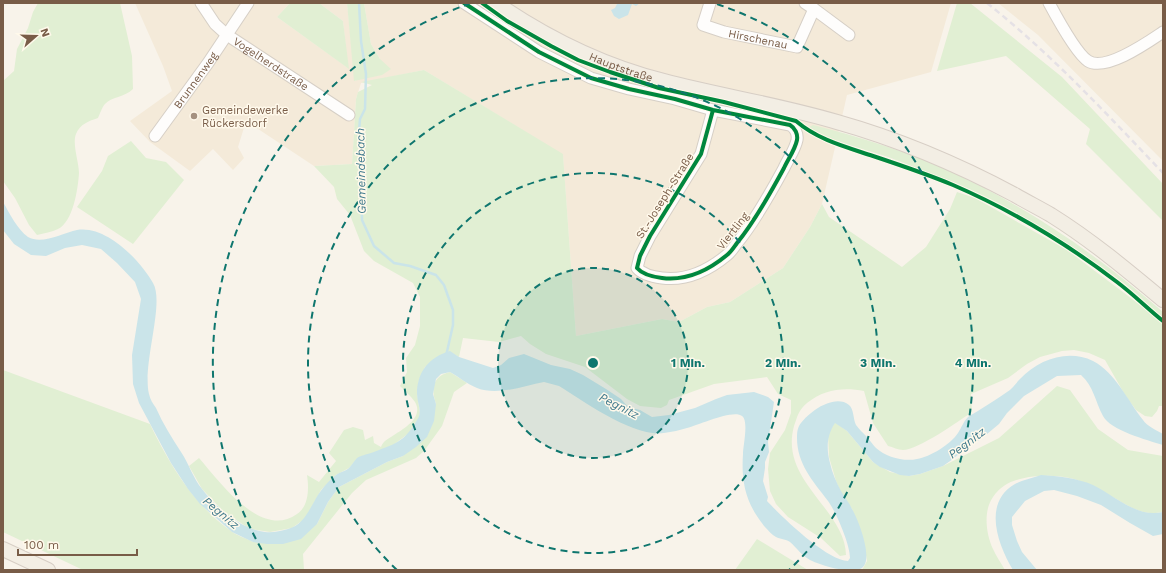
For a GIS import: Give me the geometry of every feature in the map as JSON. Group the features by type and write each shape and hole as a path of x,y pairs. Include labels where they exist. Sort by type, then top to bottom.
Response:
{"main road":[{"name":"Hauptstraße","path":"496,3 553,38 606,62 662,81 803,112 838,122 910,145 956,165 986,179 1051,215 1114,260 1163,300"},
{"path":"3,549 48,570"}],"street":[{"name":"Vogelherdstraße","path":"201,3 214,24 227,36 349,115"},
{"name":"Brunnenweg","path":"155,136 227,36 248,3"},
{"path":"464,3 539,52 591,78 713,110"},
{"name":"Hirschenau","path":"710,3 703,25 724,32 797,47 814,9"},
{"path":"805,3 849,35"},
{"path":"1049,3 1077,49 1088,61 1093,63 1104,63 1129,53 1163,32"},
{"name":"Viertling","path":"638,268 641,272 659,278 683,278 694,275 728,254 745,233 773,187 797,141 794,127 790,125 713,110"},
{"name":"St.-Joseph-Straße","path":"638,268 640,256 650,236 701,154 713,110"}],"shaded area":[{"path":"135,3 290,3 277,17 348,68 343,21 319,3 347,3 355,81 380,59 371,44 364,3 951,3 931,72 847,95 822,204 810,227 783,268 730,302 707,307 679,322 662,319 576,336 563,155 424,70 361,83 356,99 352,164 314,166 246,121 238,147 244,158 233,170 213,149 190,171 150,142 130,121 172,91 163,66"},
{"path":"998,3 1163,3 1163,161 1038,35"}],"green space":[{"path":"38,3 120,3 132,56 133,89 130,92 105,104 98,118 85,123 76,134 75,148 79,173 76,196 71,212 67,220 58,229 37,235 29,225 15,198 3,181 3,81 14,71 17,49 28,28 33,12"},
{"path":"290,3 319,3 343,21 349,69 277,17"},
{"path":"347,3 364,3 371,44 380,59 391,69 382,75 354,81"},
{"path":"957,3 970,3 1062,77 1163,184 1163,221 1086,144 1090,129 1006,56 937,71"},
{"path":"424,70 563,154 576,336 662,319 679,322 707,307 730,302 783,268 810,227 822,204 829,217 902,267 926,247 950,209 957,192 975,198 1067,250 1152,314 1163,324 1163,406 1159,406 1152,417 1145,416 1136,410 1125,395 1105,360 1089,353 1074,350 1062,351 1040,357 1027,364 1008,378 971,394 972,412 928,440 910,449 899,450 888,446 873,423 864,391 842,389 820,395 807,403 797,416 794,426 792,445 796,463 804,479 835,523 843,539 846,555 840,556 821,538 788,517 776,504 770,491 768,469 770,453 785,430 791,413 791,400 778,394 767,377 714,384 669,400 667,405 661,408 640,406 627,399 585,367 546,354 530,344 521,336 499,342 463,338 459,357 450,352 425,367 419,380 417,394 420,413 419,418 409,433 392,446 357,459 349,468 336,475 321,490 306,518 292,528 270,532 250,529 224,512 202,489 189,466 199,458 218,481 242,505 269,520 283,520 297,514 304,506 308,491 307,475 319,482 336,461 329,453 344,430 353,427 363,430 365,440 373,436 374,443 381,447 386,440 412,422 417,413 415,402 400,386 407,372 406,358 415,345 420,326 420,297 413,283 374,261 364,251 350,215 337,199 334,187 314,166 352,164 356,99 358,92 372,85 361,82"},
{"path":"813,125 896,149 973,182 1030,214 1085,250 1163,312 1163,318 1094,263 1064,242 1008,209 924,171 828,137 809,127"},
{"path":"131,141 146,158 166,162 184,180 133,244 77,207 102,171 108,156"},
{"path":"3,370 150,424 174,469 205,509 231,531 253,542 317,524 328,502 339,487 387,462 403,456 436,404 433,388 436,380 444,374 450,372 467,383 454,392 442,426 424,451 416,458 366,480 352,493 303,554 304,570 83,570 3,532"},
{"path":"1057,386 1070,390 1098,429 1128,450 1163,456 1163,512 1150,513 1139,511 1096,488 1074,479 1052,476 1029,477 1013,481 1000,489 993,497 988,509 987,530 994,552 1005,570 862,570 867,561 863,538 852,509 841,493 829,457 828,434 835,422 847,431 873,462 890,472 909,476 943,466 999,438"},
{"path":"757,539 808,570 735,570"}],"water":[{"path":"640,3 636,6 632,4 628,15 619,19 614,16 611,10 615,8 617,4"},
{"name":"Pegnitz","path":"3,202 17,226 28,237 40,240 52,238 77,230 88,230 99,233 121,246 140,264 153,283 156,292 155,319 148,367 149,394 151,400 202,489 222,510 230,516 247,527 265,532 288,529 297,525 306,515 324,487 336,475 348,469 358,457 392,445 408,434 420,414 417,394 419,379 422,372 430,361 450,351 459,357 493,368 501,365 509,358 524,354 551,365 570,369 606,389 621,399 628,407 640,410 652,417 669,415 695,408 727,395 754,392 768,397 774,402 768,442 769,452 765,462 763,481 768,497 767,501 793,527 817,546 839,559 848,561 850,558 848,545 838,520 828,501 807,472 798,447 797,434 799,426 814,410 829,403 836,401 849,405 852,409 856,425 880,451 890,456 912,460 928,456 945,446 955,437 968,417 1009,391 1020,379 1036,366 1054,358 1074,356 1093,361 1115,379 1145,422 1163,434 1163,445 1130,434 1113,426 1107,421 1100,410 1089,384 1081,375 1057,376 1024,396 1007,413 999,424 981,439 967,447 943,466 920,474 909,476 900,475 880,467 873,462 847,431 835,423 830,432 828,442 830,463 837,484 851,506 858,521 866,548 865,563 861,569 841,569 825,566 807,558 790,542 773,535 765,527 753,510 744,484 743,450 745,423 742,416 738,414 731,414 676,431 652,433 639,430 610,417 559,386 544,382 510,390 485,390 473,386 450,372 441,374 436,379 433,394 436,404 434,421 427,437 416,447 403,456 387,462 339,487 328,502 317,524 301,539 283,544 253,542 232,532 200,504 171,463 139,403 133,384 132,355 141,299 135,282 101,249 82,245 65,248 46,256 31,255 14,244 3,230"},
{"path":"1041,475 1081,481 1093,485 1135,509 1153,513 1163,512 1163,534 1153,536 1101,505 1077,496 1054,490 1044,491 1025,501 1012,517 1012,525 1022,552 1037,570 1013,570 1002,549 998,537 996,513 999,502 1005,492 1015,484"}],"waterway":[{"name":"Gemeindebach","path":"359,3 361,41 366,74 365,109 360,119 359,132 362,220 374,246 394,263 410,266 436,275 444,285 453,310 453,325 446,356"}],"railway":[{"path":"987,3 1056,64 1100,107 1163,173"}],"cycle path":[{"path":"464,3 539,52 591,78 713,110 790,125 795,129 797,133 796,144 784,168 744,235 728,254 705,270 680,278 662,278 645,274 637,268 640,256 650,236 701,154 713,110"},
{"path":"482,3 507,21 578,60 659,88 724,102 796,121 823,138 923,173 975,195 1038,228 1078,254 1123,287 1163,321"}],"place":[{"name":"Gemeindewerke Rückersdorf","path":"194,116"}]}
